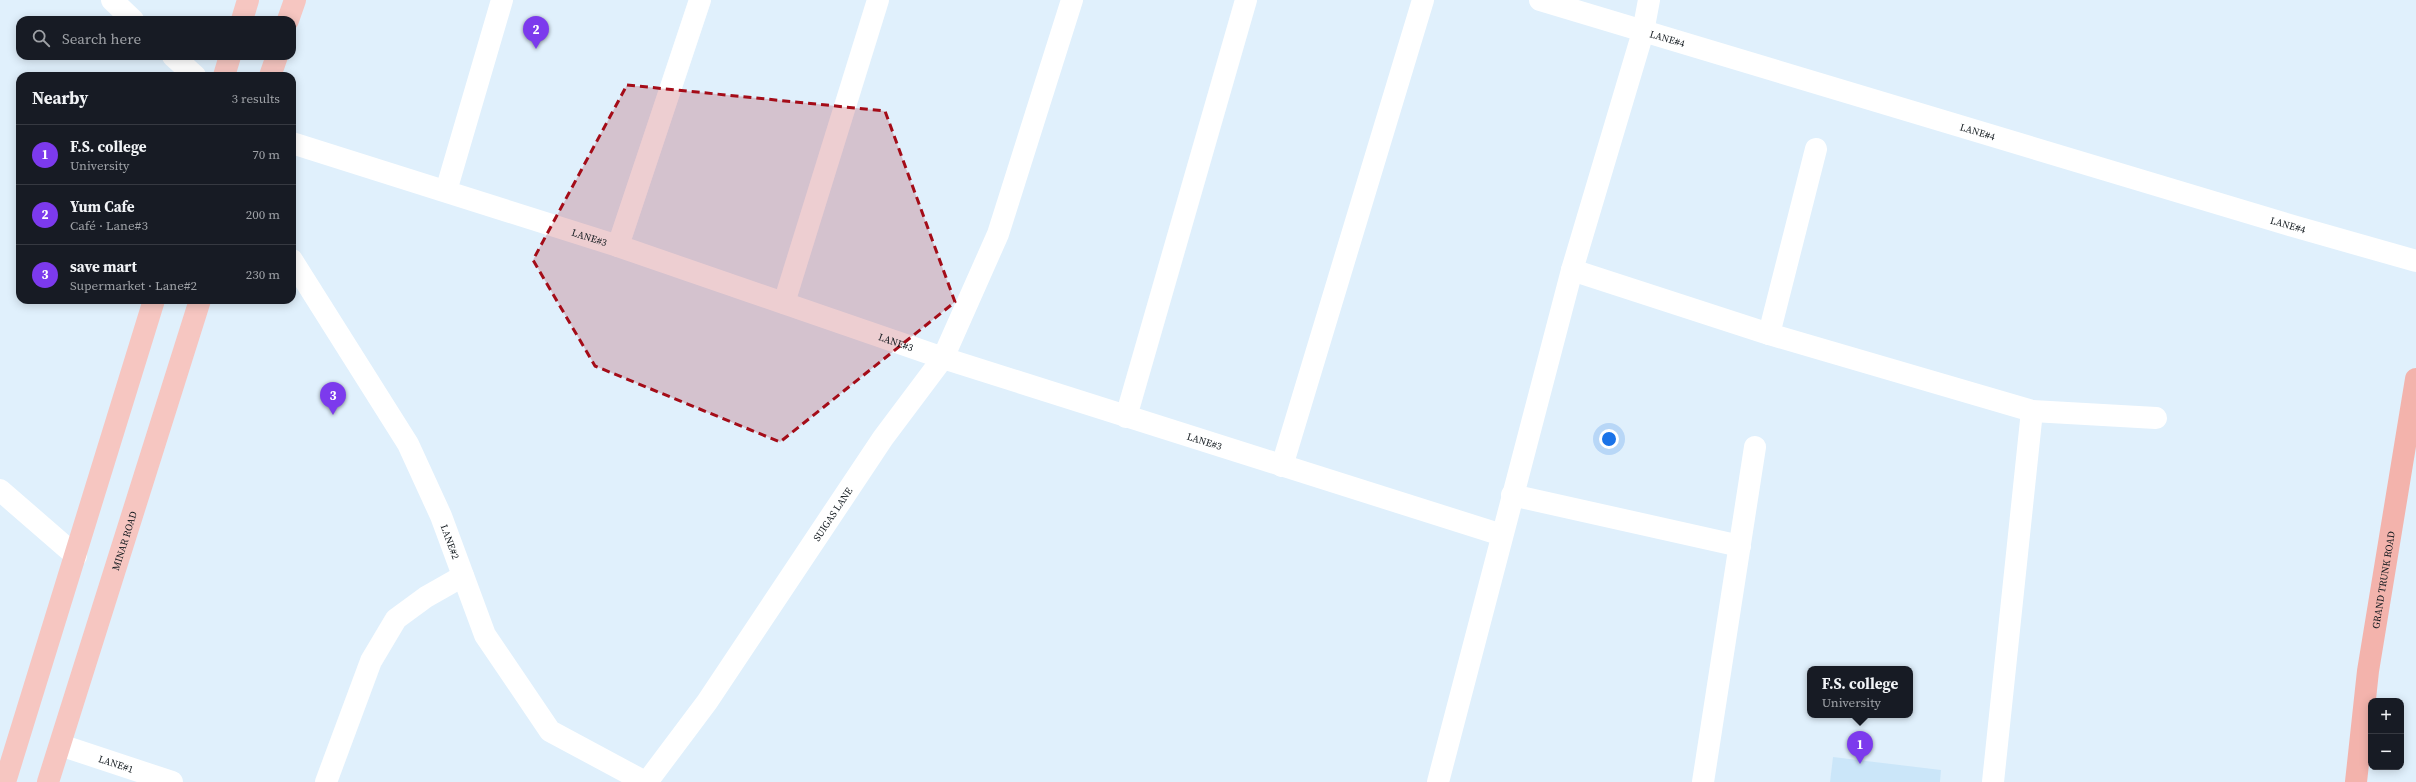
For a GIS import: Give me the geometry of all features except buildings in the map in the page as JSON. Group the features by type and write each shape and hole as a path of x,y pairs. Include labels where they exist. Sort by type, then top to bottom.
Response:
{"highway":[{"name":"GRAND TRUNK ROAD","path":"2356,782 2368,671 2416,379"}],"main road":[{"path":"243,16 248,0"},
{"path":"289,16 295,0"},
{"path":"225,72 229,60"},
{"path":"271,72 276,60"},
{"path":"5,782 153,304"},
{"name":"MINAR ROAD","path":"48,782 199,304"}],"street":[{"path":"112,0 130,16"},
{"path":"446,191 502,0"},
{"path":"618,246 700,0"},
{"path":"784,303 878,0"},
{"name":"SUIGAS LANE","path":"646,782 707,702 883,438 943,358 998,234 1072,0"},
{"path":"1126,417 1246,0"},
{"path":"1282,466 1423,0"},
{"name":"LANE#4","path":"1540,0 2293,226 2416,261"},
{"path":"1438,782 1512,494 1572,270 1643,32 1649,0"},
{"path":"177,60 191,72"},
{"name":"LANE#3","path":"296,144 618,246 943,358 1502,535"},
{"path":"1769,334 1816,148"},
{"name":"LANE#2","path":"296,266 408,444 441,516 484,635 550,731 646,782"},
{"path":"1572,270 1769,334 2032,411 2156,418"},
{"path":"1993,782 2032,411"},
{"path":"1703,782 1755,447"},
{"path":"0,490 76,556"},
{"path":"1512,494 1740,546"},
{"path":"326,782 371,660 396,620 426,597 463,576"},
{"name":"LANE#1","path":"60,745 172,782"}],"highlighted area":[{"path":"627,85 885,111 955,302 780,442 595,366 533,260"}],"shaded area":[{"path":"1833,757 1941,770 1940,782 1830,782"}],"place":[{"name":"Yum Cafe","path":"536,49"},
{"name":"save mart","path":"333,415"},
{"name":"F.S. college","path":"1860,764"}]}
